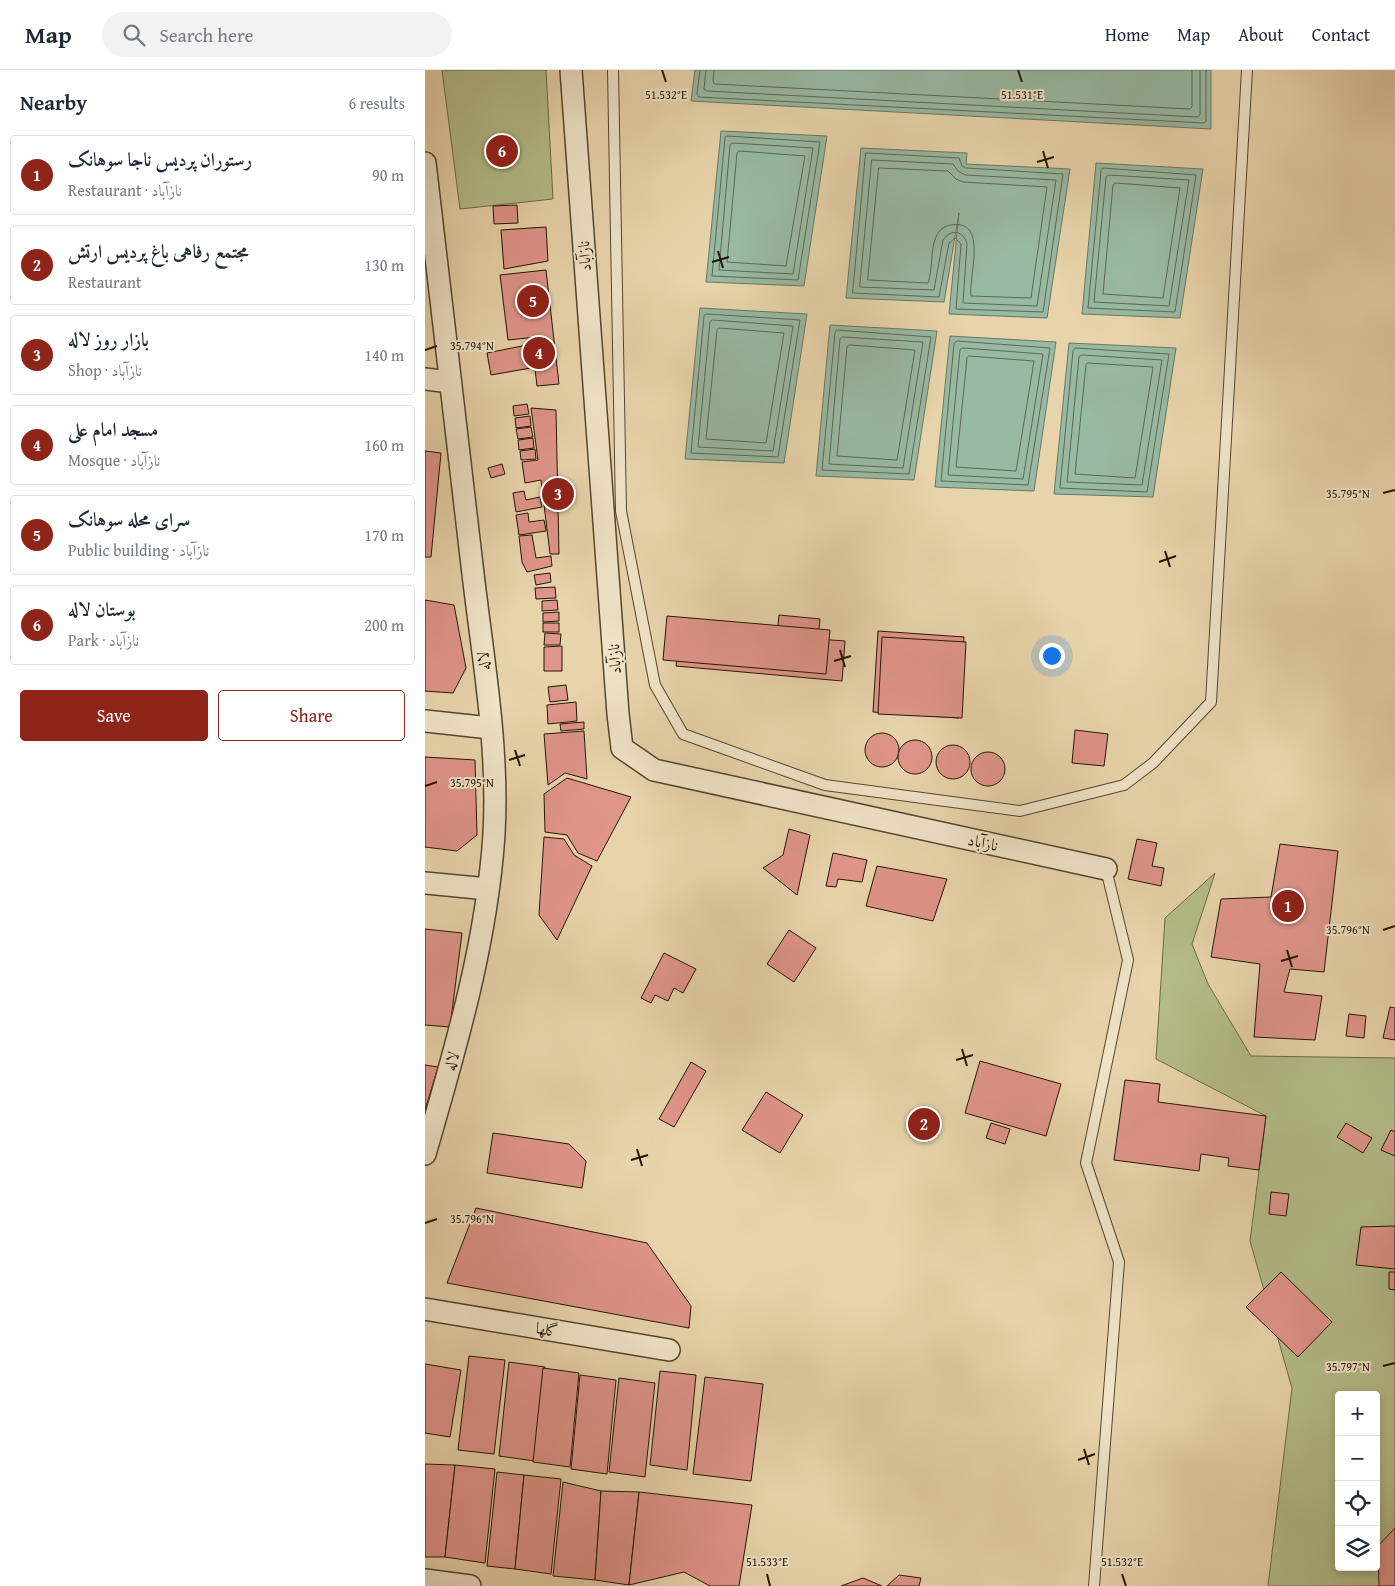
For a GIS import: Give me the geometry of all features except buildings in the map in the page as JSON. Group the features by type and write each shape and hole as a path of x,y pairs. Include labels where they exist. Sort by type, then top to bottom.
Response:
{"street":[{"name":"نازآباد","path":"571,70 617,704 622,748 654,770 1106,869"},
{"name":"لاله","path":"425,163 490,728 495,798 493,851 488,889 462,1022 425,1154"},
{"path":"425,379 450,382"},
{"path":"425,721 490,728"},
{"path":"425,883 488,889"},
{"name":"گلها","path":"425,1309 669,1350"},
{"path":"425,1580 470,1586"}],"lane":[{"path":"613,70 621,512 655,685 683,734 825,785 1020,811 1124,785 1153,763 1211,702 1247,70"},
{"path":"1094,1586 1119,1262 1086,1163 1128,960 1106,869"}],"shaded area":[{"path":"442,70 546,70 553,199 460,209"},
{"path":"1215,873 1192,944 1208,984 1251,1056 1395,1058 1395,1586 1268,1586 1292,1388 1250,1241 1266,1116 1156,1059 1165,918"}],"water":[{"path":"695,70 1211,70 1211,129 691,101"},
{"path":"721,131 827,136 804,286 706,282"},
{"path":"861,148 967,153 966,164 1070,169 1047,318 949,314 959,213 944,302 846,298"},
{"path":"1096,163 1203,169 1180,318 1082,314"},
{"path":"700,308 807,314 784,463 685,459"},
{"path":"830,325 937,331 914,480 816,476"},
{"path":"950,336 1056,342 1034,491 935,487"},
{"path":"1069,343 1176,348 1153,497 1054,494"}],"place":[{"name":"بوستان لاله","path":"502,151"},
{"name":"سرای محله سوهانک","path":"533,301"},
{"name":"مسجد امام علی","path":"539,353"},
{"name":"بازار روز لاله","path":"558,494"},
{"name":"رستوران پردیس ناجا سوهانک","path":"1288,906"},
{"name":"مجتمع رفاهی باغ پردیس ارتش","path":"924,1124"}]}
